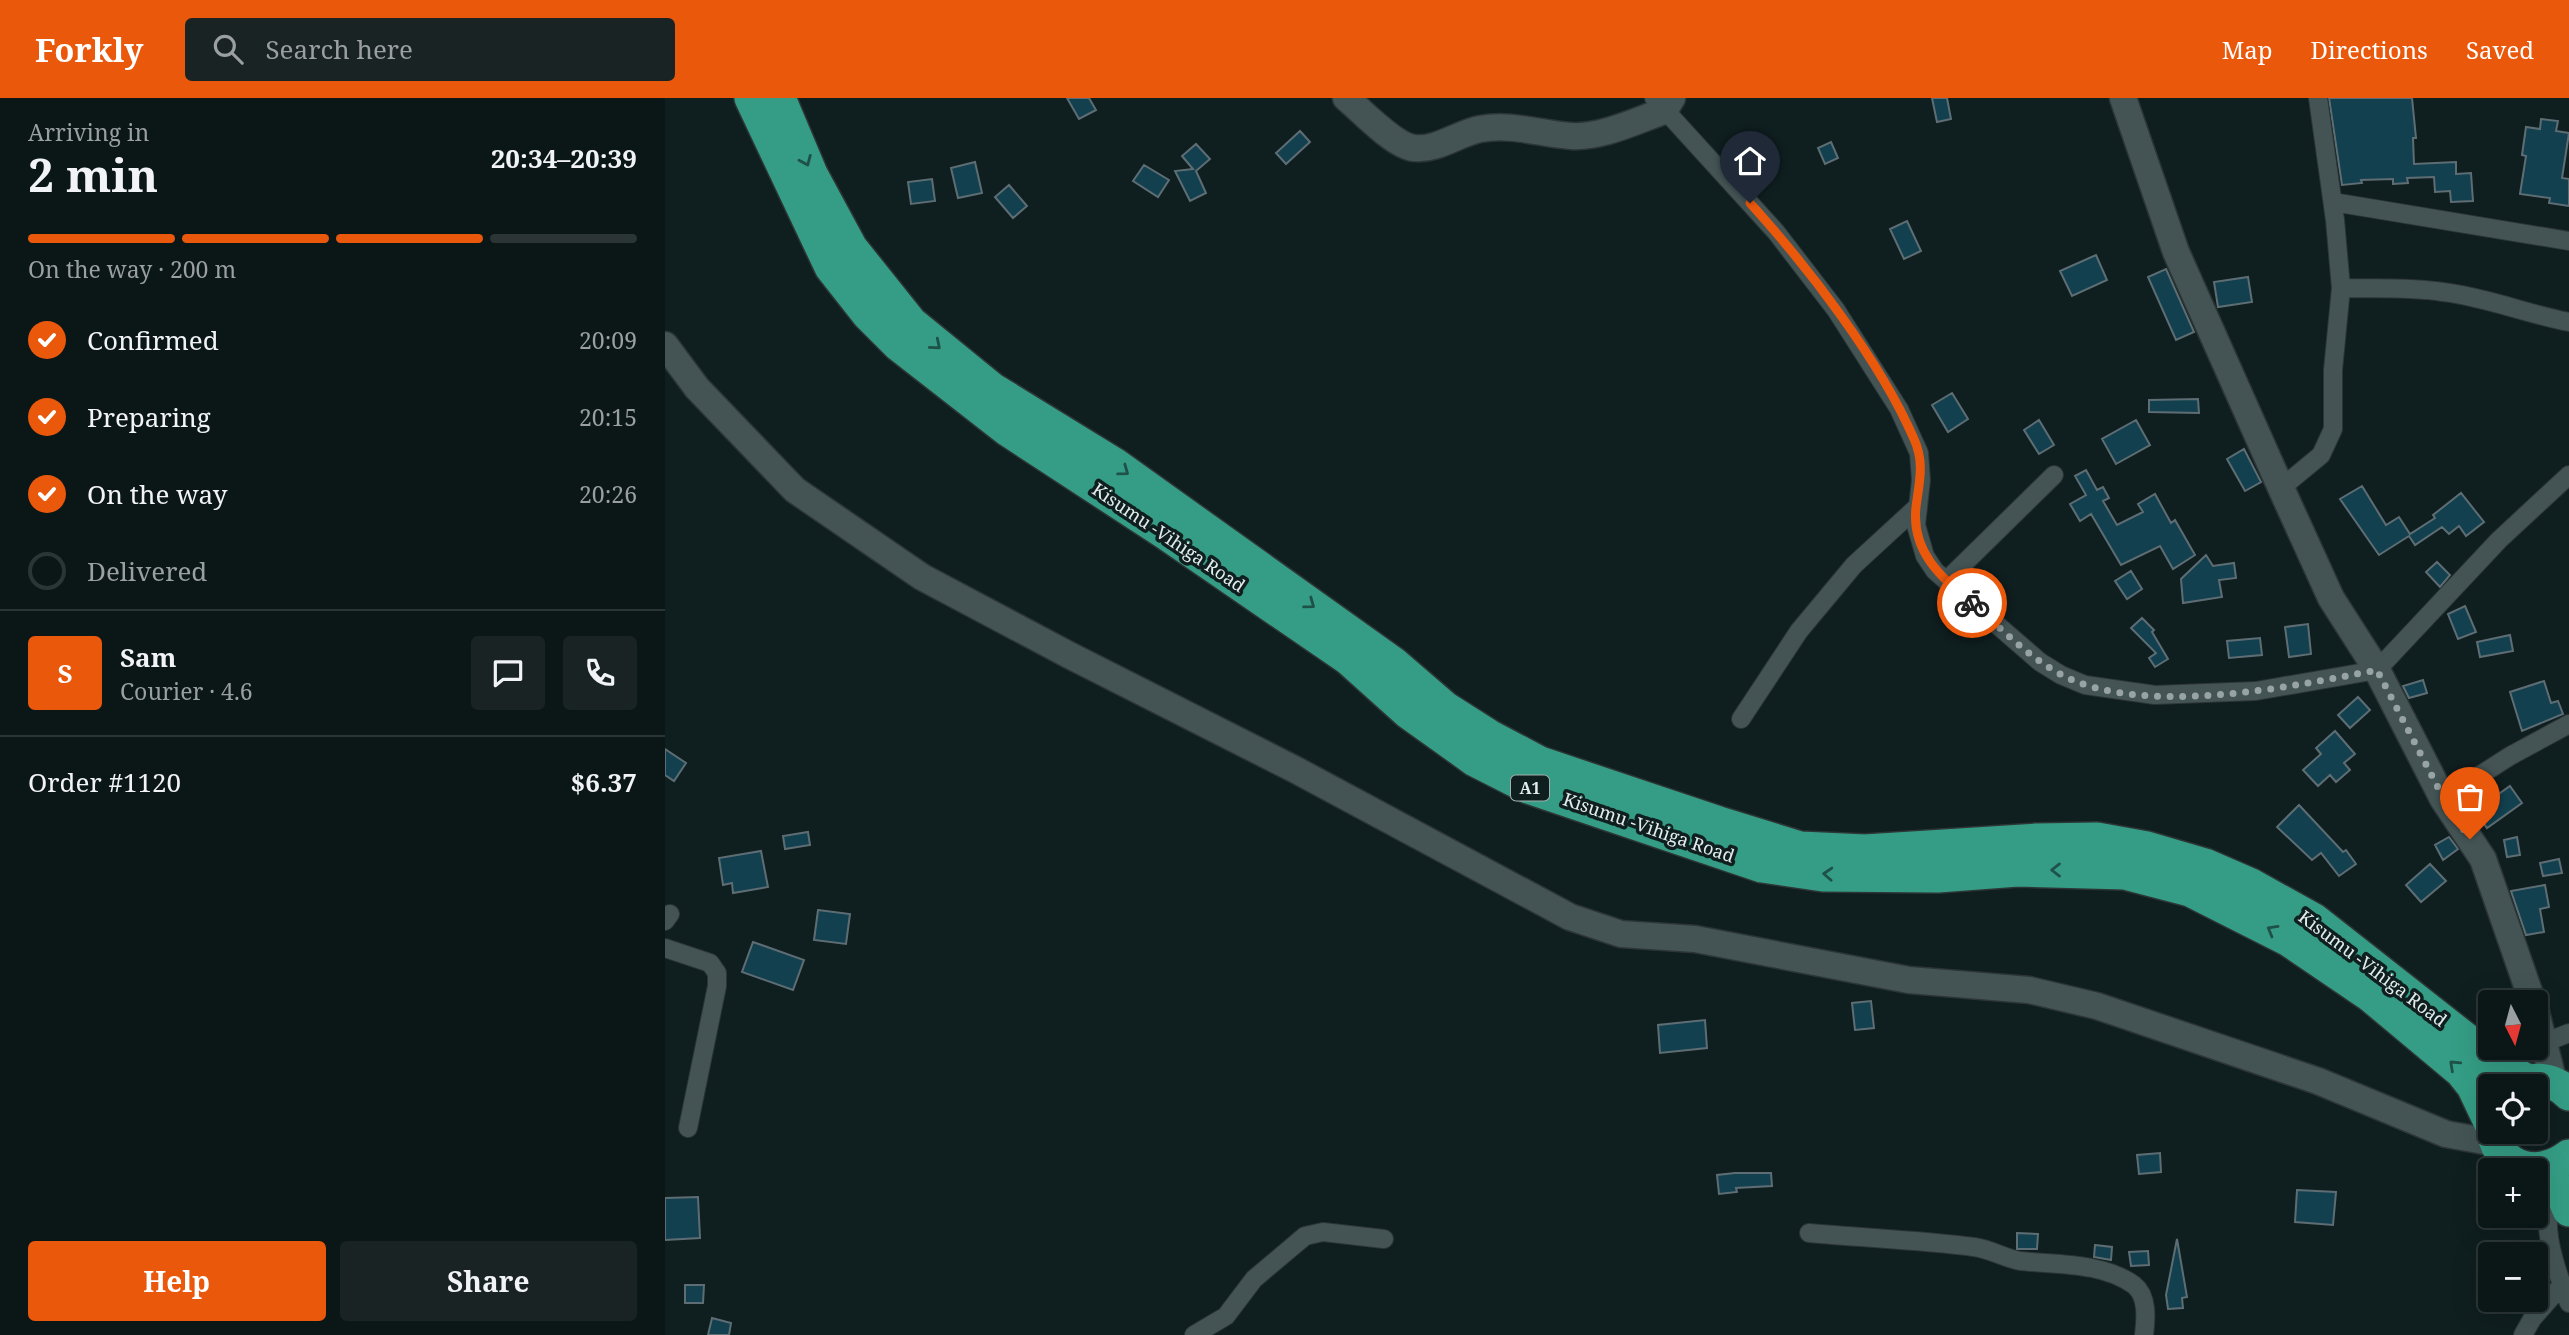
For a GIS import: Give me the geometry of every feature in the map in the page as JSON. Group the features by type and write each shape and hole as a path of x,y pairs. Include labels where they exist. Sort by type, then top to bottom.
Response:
{"highway":[{"name":"Kisumu -Vihiga Road","path":"751,98 831,267 868,314 899,345 1007,430 1164,532 1349,659 1408,712 1475,760 1528,787 1762,866 1823,875 1938,876 2018,870 2125,873 2190,890 2279,934 2369,995 2461,1071 2478,1098"},
{"name":"Kisumu -Vihiga Road","path":"779,98 811,174 851,248 911,323 992,389 1114,464 1394,664 1445,708 1489,736 1540,763 1719,824 1800,848 1865,851 2037,840 2097,839 2147,848 2205,865 2251,885 2314,920 2476,1047 2520,1074"},
{"name":"A1","path":"2500,1144 2512,1163 2560,1181"}],"street":[{"path":"1346,98 1401,145 1414,149 1439,144 1479,129 1499,127 1573,136 1601,132 1663,102 1776,232 1836,310 1899,410 1919,453 1921,480 1916,525 1925,556 1946,581 2040,662 2085,685 2124,692 2202,694 2256,691 2377,670 2500,540 2569,475"},
{"path":"2123,98 2176,252 2331,598 2377,670 2444,799 2483,859 2528,990"},
{"path":"2281,488 2321,455 2333,429 2333,370 2341,288 2333,202 2318,98"},
{"path":"2333,202 2569,241"},
{"path":"2341,288 2442,292 2486,300 2538,316 2569,322"},
{"path":"665,345 706,397 795,490 922,577 1296,770 1570,917 1621,934 1695,939 1909,980 2029,990 2097,1006 2318,1081 2445,1134 2478,1133"},
{"path":"1946,581 2054,475"},
{"path":"1741,719 1799,631 1854,565 1916,508"},
{"path":"2444,799 2510,756 2569,724"},
{"path":"665,948 710,963 717,973 717,986 688,1128"},
{"path":"2544,1074 2557,1038"},
{"path":"2560,1181 2548,1214 2561,1284 2569,1303"},
{"path":"1194,1335 1226,1316 1254,1279 1305,1236 1323,1231 1384,1239"},
{"path":"1809,1233 1977,1248 2020,1261 2068,1264 2109,1273 2134,1285 2141,1293 2145,1316 2144,1335"},
{"path":"2523,1335 2532,1319 2561,1284"}],"building":[{"path":"1067,98 1089,98 1096,110 1079,119"},
{"path":"1932,98 1947,98 1951,119 1937,122"},
{"path":"2329,98 2412,98 2416,138 2413,138 2414,164 2456,162 2456,174 2471,173 2473,201 2451,202 2450,191 2435,192 2434,177 2407,178 2408,183 2393,184 2393,179 2361,180 2362,183 2342,185"},
{"path":"2541,119 2558,121 2556,131 2569,133 2562,178 2569,179 2569,206 2549,203 2550,198 2520,194 2526,156 2522,155 2526,127 2540,129"},
{"path":"1300,131 1310,142 1286,164 1276,153"},
{"path":"1831,142 1838,158 1825,164 1818,148"},
{"path":"1196,144 1210,159 1196,171 1206,193 1190,201 1175,171 1193,169 1182,156"},
{"path":"975,162 982,193 958,198 951,168"},
{"path":"1144,165 1169,180 1158,197 1133,181"},
{"path":"932,179 935,201 911,204 908,182"},
{"path":"1009,185 1027,206 1013,218 995,197"},
{"path":"1907,221 1921,251 1904,259 1890,229"},
{"path":"2096,255 2107,280 2072,296 2060,271"},
{"path":"2166,269 2194,332 2176,340 2148,277"},
{"path":"2248,277 2252,302 2218,307 2214,282"},
{"path":"1952,393 1968,419 1948,432 1932,405"},
{"path":"2198,399 2199,413 2149,412 2149,400"},
{"path":"2039,420 2054,445 2039,454 2024,430"},
{"path":"2136,420 2150,445 2116,464 2102,439"},
{"path":"2244,449 2261,482 2245,491 2227,459"},
{"path":"2086,470 2097,490 2103,487 2109,498 2103,501 2117,525 2143,512 2138,504 2155,494 2171,523 2175,520 2195,555 2173,569 2160,546 2121,565 2091,514 2080,521 2070,504 2086,495 2075,476"},
{"path":"2362,486 2386,525 2399,517 2410,534 2435,518 2433,515 2461,493 2484,522 2466,536 2459,526 2449,534 2442,527 2415,545 2409,536 2379,555 2340,499"},
{"path":"2206,555 2213,566 2234,563 2236,578 2219,580 2222,597 2183,603 2181,579"},
{"path":"2437,562 2450,575 2440,587 2426,572"},
{"path":"2131,571 2142,589 2127,599 2115,581"},
{"path":"2465,606 2476,632 2458,639 2448,614"},
{"path":"2142,618 2154,630 2152,632 2168,659 2155,667 2149,658 2156,653 2131,628"},
{"path":"2308,624 2311,654 2289,657 2285,627"},
{"path":"2510,635 2513,651 2480,657 2477,642"},
{"path":"2260,638 2262,655 2229,658 2227,641"},
{"path":"2423,680 2427,693 2409,698 2403,686"},
{"path":"2544,681 2551,703 2558,701 2563,714 2522,731 2510,692"},
{"path":"2358,697 2370,710 2350,728 2338,715"},
{"path":"2335,731 2355,754 2344,763 2350,770 2336,782 2330,775 2318,786 2303,770 2321,754 2316,748"},
{"path":"665,749 686,763 674,781 665,775"},
{"path":"2510,786 2522,803 2487,828 2475,811"},
{"path":"2299,805 2343,852 2346,850 2356,864 2339,876 2321,853 2312,860 2277,827"},
{"path":"808,832 810,845 785,849 783,836"},
{"path":"2449,837 2458,849 2443,860 2435,845"},
{"path":"2517,837 2520,855 2507,857 2504,840"},
{"path":"761,851 768,887 733,893 732,883 723,885 719,858"},
{"path":"2559,859 2562,873 2543,876 2540,863"},
{"path":"2430,864 2446,881 2421,902 2406,885"},
{"path":"2545,885 2549,907 2540,909 2544,932 2526,935 2511,891"},
{"path":"818,910 850,914 846,944 814,940"},
{"path":"753,942 804,960 793,990 742,972"},
{"path":"1871,1001 1874,1028 1855,1030 1852,1003"},
{"path":"1705,1020 1707,1048 1660,1053 1658,1025"},
{"path":"2160,1153 2161,1172 2139,1174 2137,1155"},
{"path":"1771,1173 1772,1186 1736,1188 1737,1192 1719,1194 1717,1175"},
{"path":"2297,1190 2336,1192 2333,1225 2295,1222"},
{"path":"698,1197 700,1238 665,1240 665,1198"},
{"path":"2017,1233 2038,1234 2037,1249 2017,1249"},
{"path":"2177,1239 2187,1297 2182,1298 2183,1308 2168,1309 2166,1295"},
{"path":"2095,1245 2112,1247 2111,1260 2094,1257"},
{"path":"2148,1251 2149,1265 2131,1266 2129,1252"},
{"path":"685,1285 704,1285 703,1303 685,1303"},
{"path":"712,1318 731,1323 729,1335 708,1335"}],"way so far":[{"path":"1972,603 2040,662 2061,675 2085,685 2124,692 2155,695 2256,691 2377,670 2444,799 2470,839"}],"route":[{"path":"1750,203 1836,310 1899,410 1915,440 1922,466 1916,525 1925,556 1935,571 1972,603"}]}
